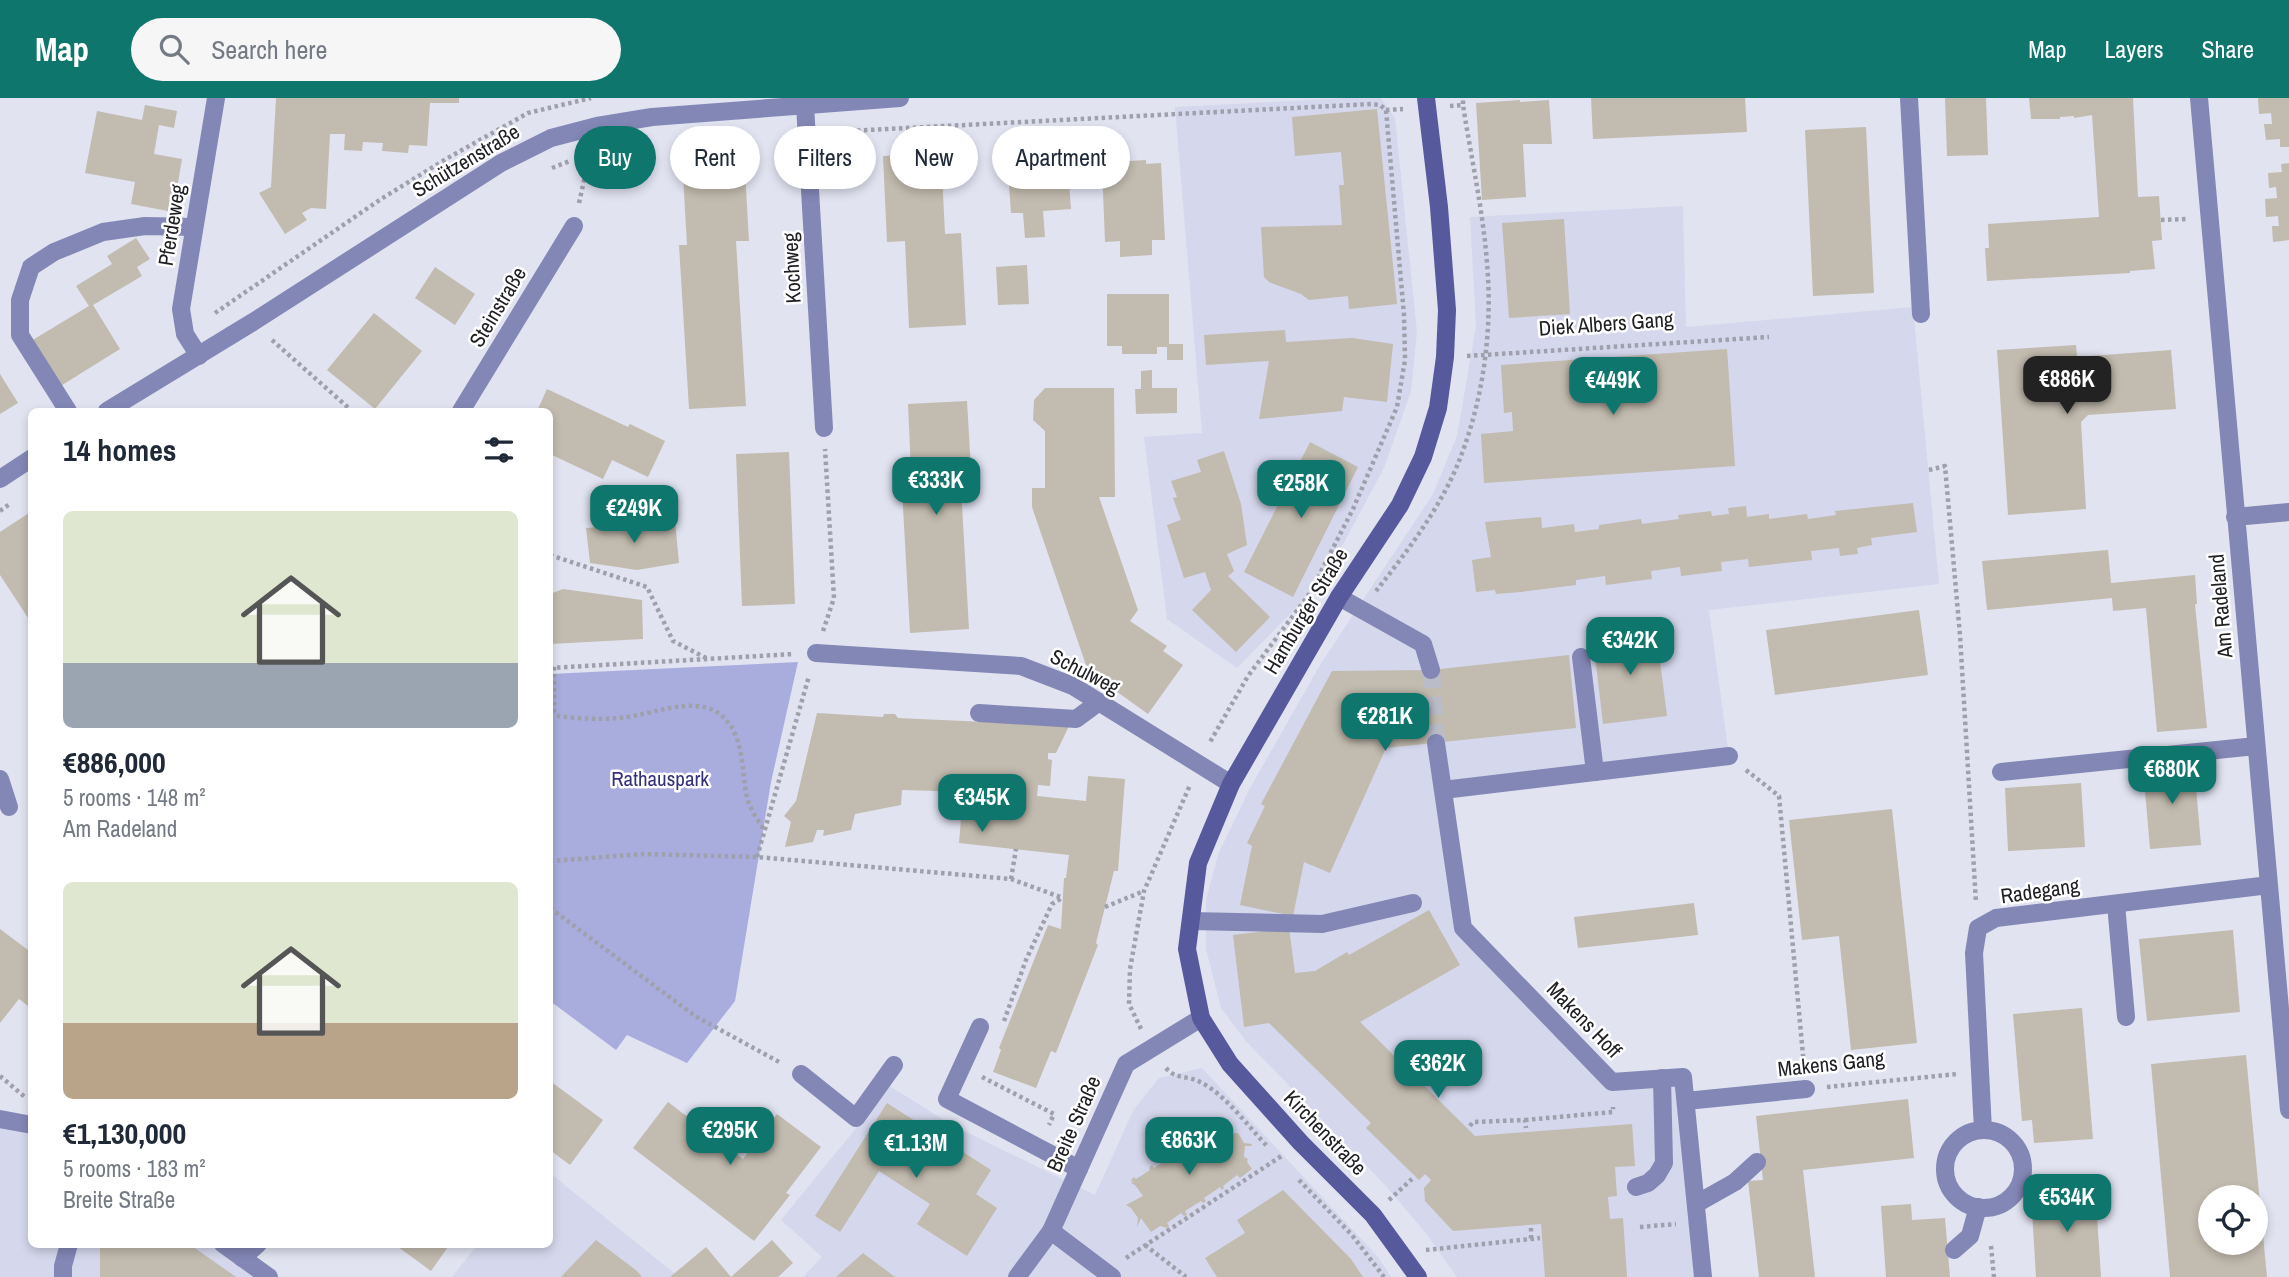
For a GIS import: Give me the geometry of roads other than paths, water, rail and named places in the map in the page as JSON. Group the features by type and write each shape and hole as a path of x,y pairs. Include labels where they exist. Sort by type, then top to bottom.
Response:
{"main road":[{"name":"Hamburger Straße","path":"1201,1018 1187,949 1198,863 1231,784 1339,597 1400,505 1423,457 1438,408 1445,357 1447,310 1445,266 1426,98"},
{"name":"Kirchenstraße","path":"1201,1018 1230,1064 1301,1143 1373,1215 1419,1277"}],"street":[{"name":"Pferdeweg","path":"199,356 185,334 181,309 216,98"},
{"name":"Schützenstraße","path":"112,408 199,356 501,163 551,138 597,125 652,117 900,98"},
{"path":"1909,98 1921,314"},
{"name":"Am Radeland","path":"2199,98 2256,746 2284,1008 2289,1110"},
{"name":"Kochweg","path":"805,105 824,428"},
{"path":"66,408 20,335 20,300 31,267 54,252 103,232 145,226 194,227"},
{"name":"Steinstraße","path":"463,408 574,226"},
{"path":"0,478 28,460"},
{"path":"2235,517 2289,512"},
{"path":"1339,597 1423,644 1431,670"},
{"name":"Schulweg","path":"816,653 1021,666 1073,686 1231,784"},
{"path":"1581,657 1595,772"},
{"path":"979,713 1076,719 1099,702"},
{"name":"Makens Hoff","path":"1436,743 1463,928 1612,1082 1662,1078"},
{"path":"2001,772 2256,746"},
{"path":"1443,790 1728,756"},
{"path":"0,779 9,807"},
{"name":"Radegang","path":"1983,1130 1974,953 1978,928 1997,918 2269,885"},
{"path":"1191,921 1321,924 1413,903"},
{"path":"2116,904 2126,1017"},
{"name":"Breite Straße","path":"1017,1277 1051,1231 1126,1064 1201,1018"},
{"path":"980,1027 947,1099 1079,1169"},
{"path":"801,1074 856,1118 894,1065"},
{"path":"1636,1187 1648,1183 1664,1163 1662,1078 1684,1077 1703,1277"},
{"name":"Makens Gang","path":"1686,1101 1806,1089"},
{"path":"0,1119 28,1124"},
{"path":"1983,1130 2004,1135 2012,1142 2022,1161 2022,1171 2020,1182 2008,1199 1998,1204 1978,1207 1968,1204 1951,1190 1947,1181 1945,1160 1955,1142 1973,1131 1983,1130"},
{"path":"1697,1212 1757,1162"},
{"path":"1954,1250 1970,1236 1978,1207"},
{"path":"1051,1231 1109,1274"},
{"path":"63,1277 68,1248"},
{"path":"228,1248 269,1277"},
{"path":"242,1258 253,1248"}],"tunnel":[{"path":"1431,670 1436,743"}],"park label":[{"name":"Rathauspark","path":"660,779"}]}
